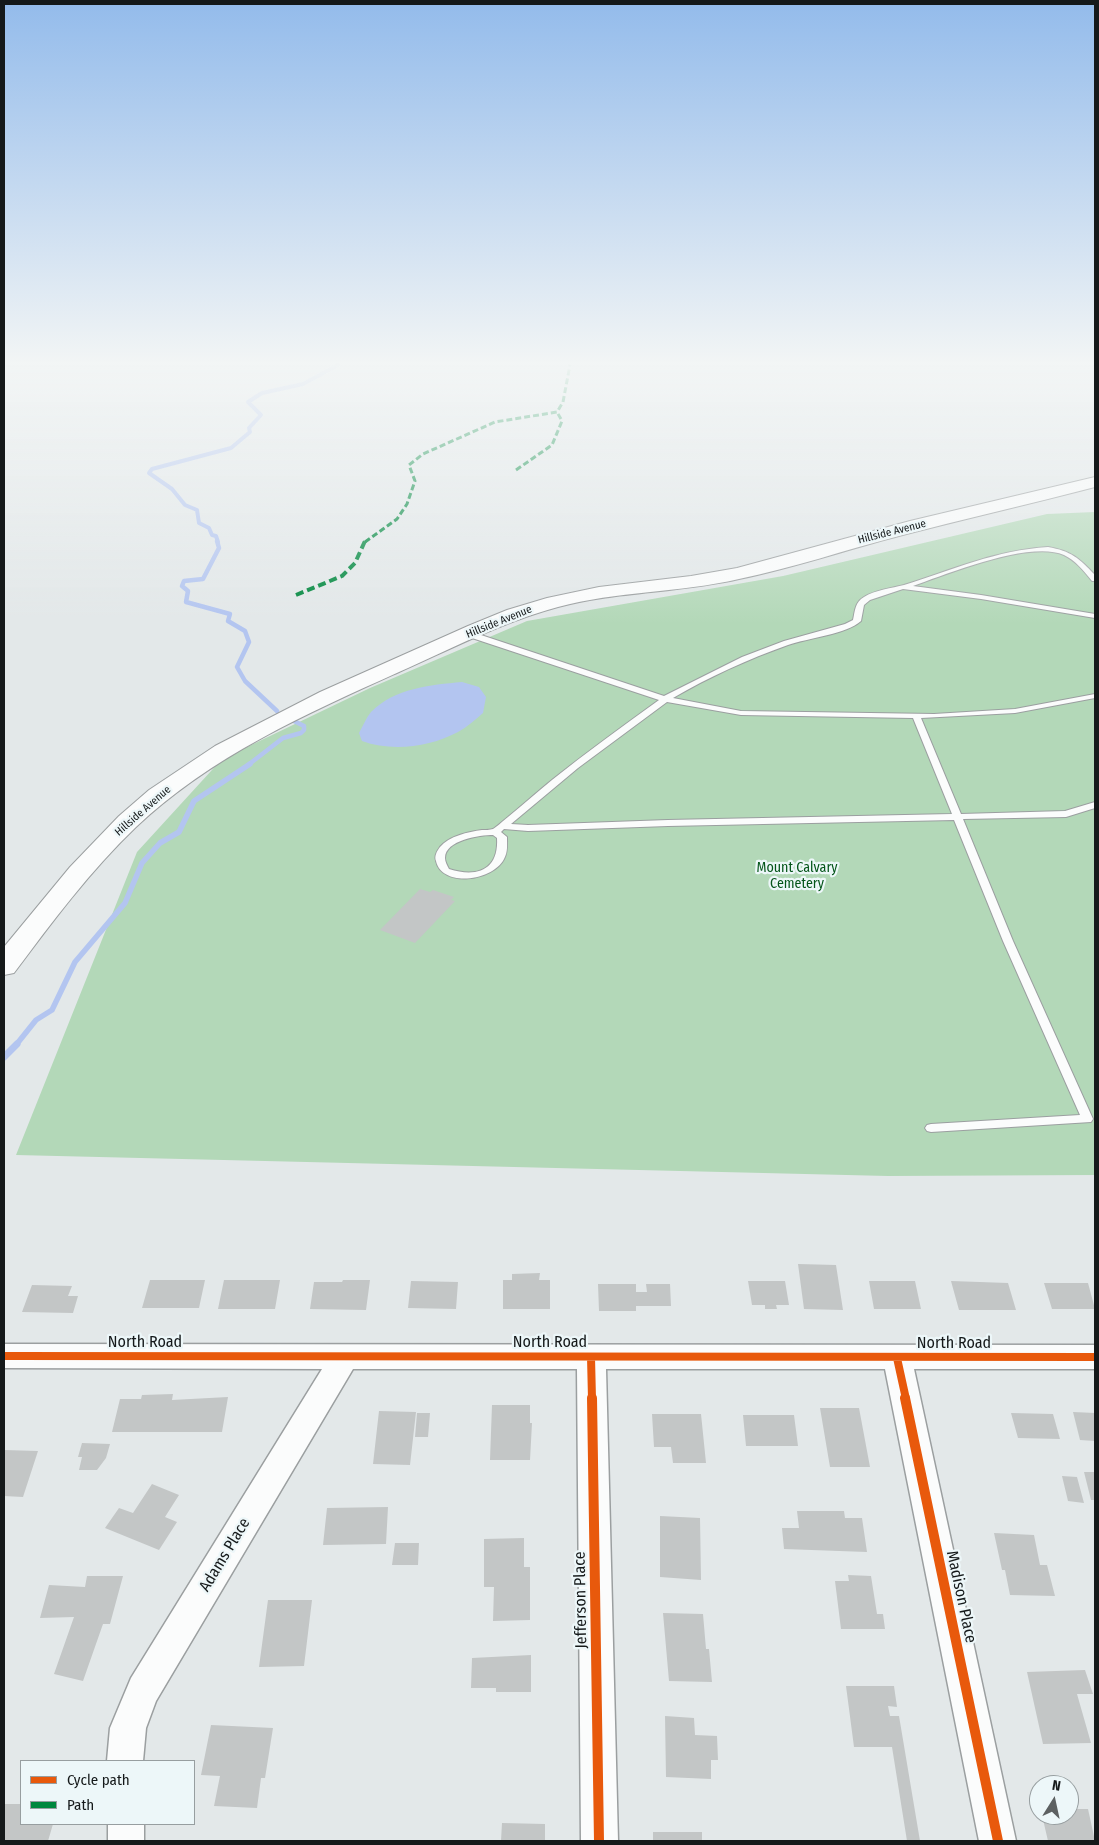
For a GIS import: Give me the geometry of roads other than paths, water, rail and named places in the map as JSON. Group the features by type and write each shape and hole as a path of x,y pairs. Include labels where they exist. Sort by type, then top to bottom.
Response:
{"main road":[{"name":"Hillside Avenue","path":"4,966 82,869 128,821 165,790 208,759 256,731 321,699 469,634 523,612 554,602 595,594 732,575 895,531 1095,482"}],"street":[{"name":"North Road","path":"6,1360 345,1357 1095,1358"},
{"name":"Adams Place","path":"126,1760 128,1728 143,1690 345,1357"},
{"name":"Jefferson Place","path":"591,1357 598,1841"},
{"name":"Madison Place","path":"897,1358 998,1841"},
{"path":"126,1825 126,1841"}],"lane":[{"path":"499,829 575,766 665,699 745,659 787,643 848,626 857,621 860,604 867,598 991,560 1041,548 1053,549 1072,556 1095,579"},
{"path":"903,587 981,597 1095,616"},
{"path":"469,634 665,699 741,714 916,716 1015,711 1095,696"},
{"path":"916,716 1008,941 1091,1118 931,1128"},
{"path":"499,829 504,845 502,857 489,872 478,876 456,875 445,870 440,859 442,851 452,842 481,832 499,829 1066,814 1095,805"}],"water":[{"path":"462,682 479,687 486,697 483,713 458,732 435,741 411,746 386,746 362,741 359,733 369,714 380,704 402,693 425,686"}],"waterway":[{"path":"218,542 216,536 212,535 209,528 199,523 197,510 185,505 172,489 149,473 152,469 219,451"},
{"path":"217,541 219,548 203,579 184,581 182,586 188,591 186,602 230,614 228,621 245,631 249,642 237,667 245,681 277,711"},
{"path":"248,765 283,738 301,733 304,730 304,726 292,720"},
{"path":"16,1045 36,1020 52,1010 75,962 125,903 142,863 160,843 179,832 194,801 250,764"},
{"path":"4,1057 16,1045"}],"park label":[{"name":"Mount Calvary Cemetery","path":"797,876"}]}
